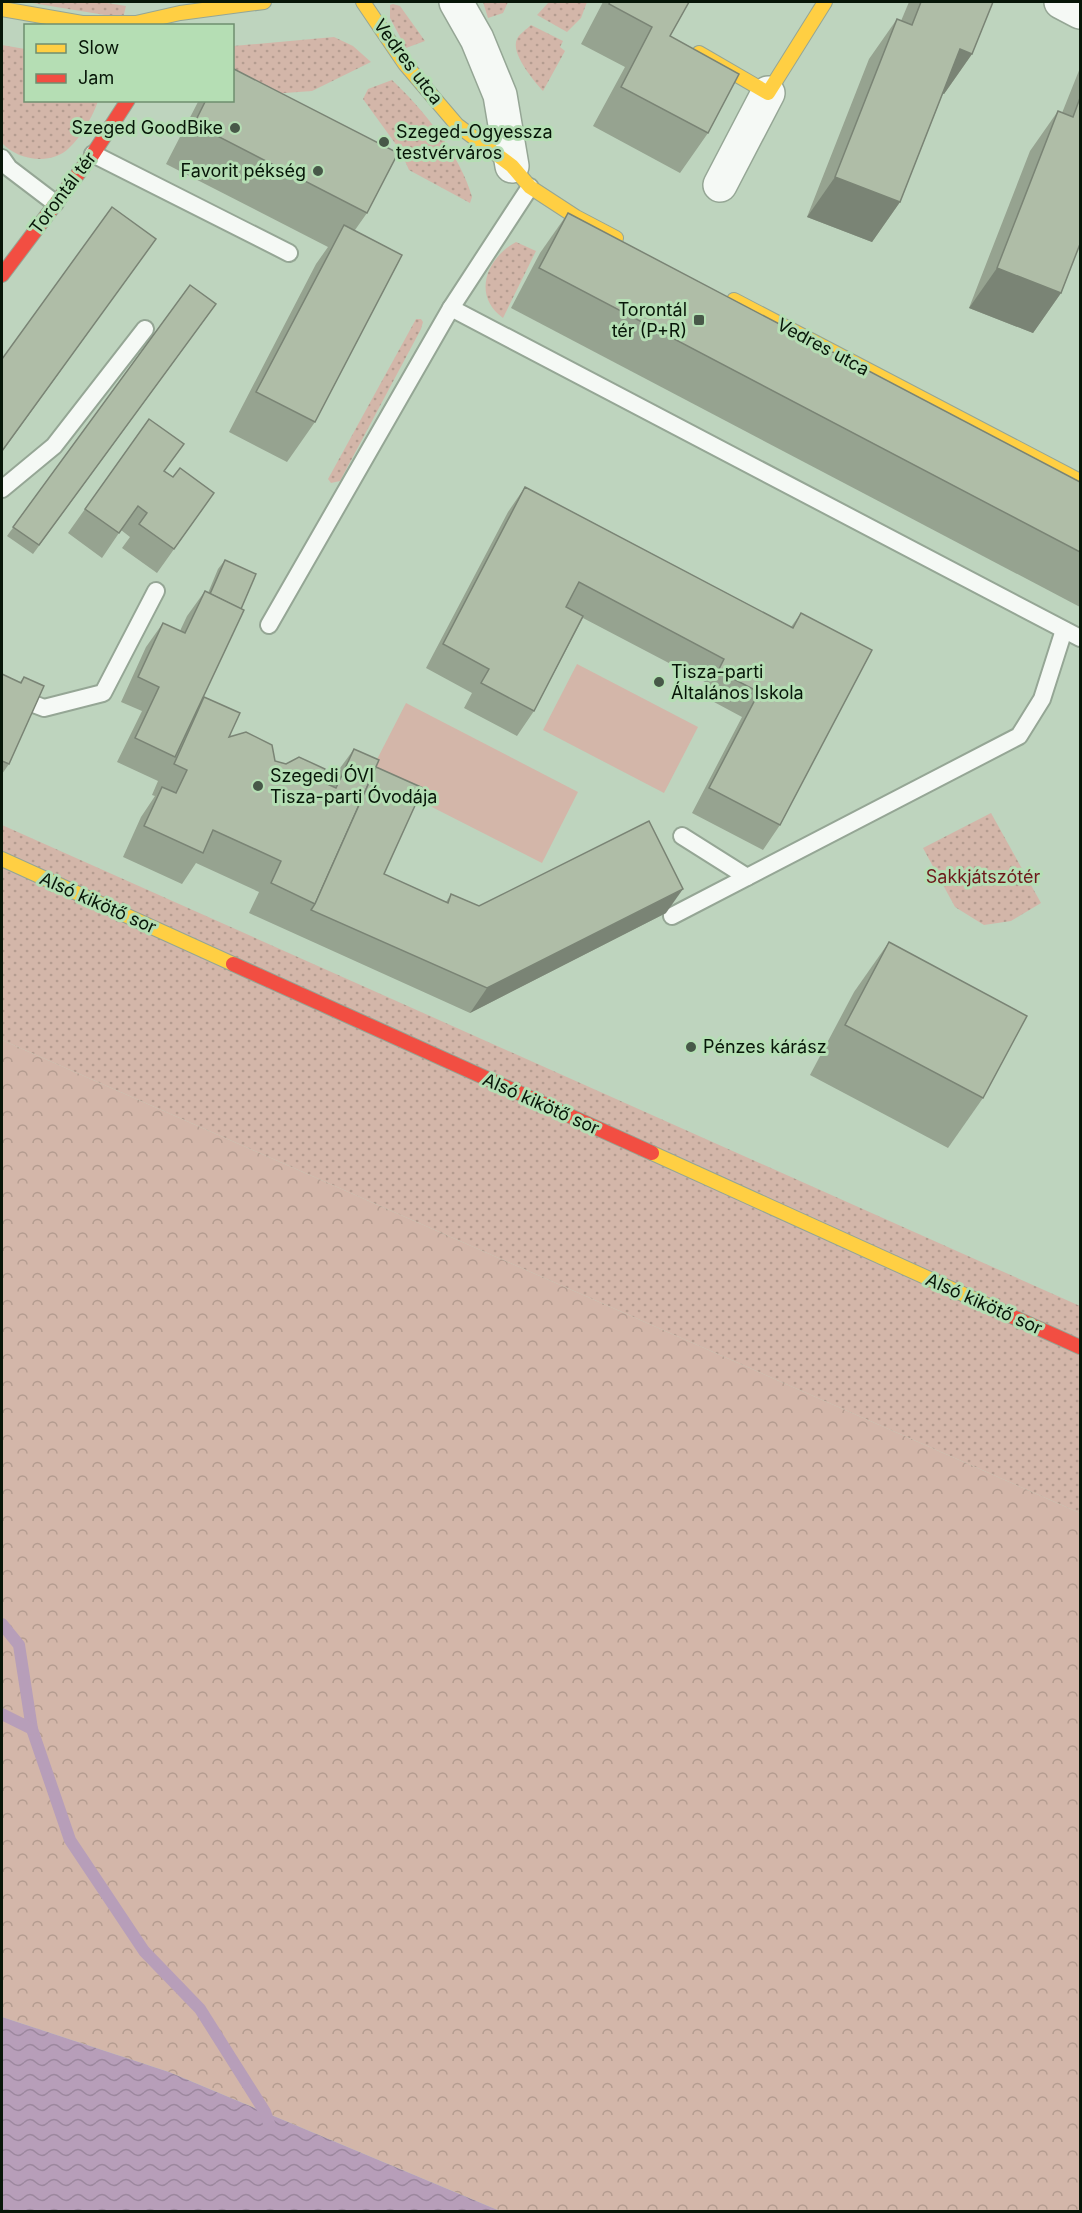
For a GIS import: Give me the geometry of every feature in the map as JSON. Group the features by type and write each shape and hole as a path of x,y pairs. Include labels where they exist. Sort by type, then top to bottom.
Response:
{"street":[{"path":"2,9 83,24 136,23 173,10 264,2"},
{"name":"Vedres utca","path":"363,2 405,64 457,125 521,177 576,217 629,245"},
{"path":"456,2 477,39 500,95 521,177"},
{"path":"474,2 477,39"},
{"path":"720,185 768,93 825,2"},
{"path":"1061,2 1080,12"},
{"path":"693,50 768,93"},
{"name":"Torontál tér","path":"2,275 93,154 123,103"},
{"name":"Vedres utca","path":"724,295 1080,481"},
{"name":"Alsó kikötő sor","path":"2,859 1080,1347"}],"lane":[{"path":"93,154 289,253"},
{"path":"4,163 56,203"},
{"path":"269,625 451,308 521,177"},
{"path":"451,308 1080,638"},
{"path":"2,489 54,446 145,329"},
{"path":"2,692 44,708 103,693 156,591"},
{"path":"672,916 1019,736 1042,699 1064,630"},
{"path":"682,836 747,877"}],"green space":[{"path":"26,2 101,2 126,6 123,18"},
{"path":"483,2 508,2 503,13 488,18"},
{"path":"549,2 587,2 581,18 567,32 537,15"},
{"path":"390,5 400,6 425,41 406,48 390,18"},
{"path":"531,25 563,41 560,47 565,51 543,91 524,66 517,52 517,39"},
{"path":"334,37 353,46 371,62 312,91 243,96 234,92 234,46"},
{"path":"2,45 24,49 24,102 98,102 82,132 62,154 34,159 8,149 2,143"},
{"path":"392,80 440,134 467,181 472,197 470,203 409,170 400,150 363,99 368,89"},
{"path":"516,242 536,251 503,318 493,309 488,299 487,278 497,258"},
{"path":"416,319 421,319 423,322 421,329 340,481 331,483 328,479"},
{"path":"577,664 698,727 664,793 543,730"},
{"path":"406,703 578,792 542,863 369,775"},
{"name":"Sakkjátszótér","path":"991,813 1041,903 1011,921 984,925 955,907 923,848"},
{"path":"2,825 1080,1306 1080,1513 2,1040"},
{"path":"2,1040 1080,1513 1080,2211 500,2211 169,2072 2,2017"}],"water":[{"path":"2,2017 169,2072 500,2211 2,2211"}],"building":[{"path":"610,2 689,2 670,36 739,74 708,133 621,87 652,27 609,4"},
{"path":"921,2 993,2 972,54 960,49 900,202 835,177 897,19 912,25"},
{"path":"234,69 398,153 367,213 194,124 205,102 234,102"},
{"path":"1080,98 1080,244 1061,293 997,268 1058,111 1073,117"},
{"path":"112,207 156,239 2,451 2,359"},
{"path":"568,213 1080,482 1080,552 539,268"},
{"path":"344,225 402,255 315,422 256,392"},
{"path":"190,285 216,304 39,545 13,527"},
{"path":"149,419 184,444 164,471 173,477 180,468 214,493 174,549 139,524 147,513 138,506 119,533 85,509"},
{"path":"525,487 793,628 801,613 872,650 780,825 709,788 759,692 718,671 724,659 579,582 566,607 583,616 534,711 481,683 489,669 443,644"},
{"path":"225,560 256,574 241,609 210,594"},
{"path":"205,591 244,610 175,757 135,738 159,687 138,677 163,623 185,633"},
{"path":"2,674 21,683 24,677 44,686 9,764 2,761"},
{"path":"204,697 240,713 229,737 246,732 272,745 275,761 286,764 299,757 325,769 325,783 336,788 354,749 379,760 315,904 271,883 281,861 213,830 203,853 144,826 162,787 176,793 187,770 174,764"},
{"path":"376,767 423,788 384,874 448,903 451,894 479,906 649,821 683,889 487,988 311,910"},
{"path":"889,942 1027,1016 983,1098 845,1025"}],"waterway":[{"path":"2,1624 19,1645 32,1729 70,1840 144,1951 200,2009 265,2112 270,2126"},
{"path":"2,1714 32,1729"}],"traffic: slow":[{"path":"2,9 82,23 136,23 180,13 264,2"},
{"path":"363,2 405,64 457,125 512,166 530,187 576,217 616,238"},
{"path":"699,53 768,93 825,2"},
{"path":"734,300 1080,481"},
{"path":"2,859 233,964"},
{"path":"652,1153 1009,1315"}],"traffic: jam":[{"path":"2,275 93,154 127,102"},
{"path":"233,964 652,1153"},
{"path":"1009,1315 1080,1347"}],"place":[{"name":"Szeged GoodBike","path":"235,128"},
{"name":"Szeged-Ogyessza testvérváros","path":"384,142"},
{"name":"Favorit pékség","path":"318,171"},
{"name":"Torontál tér (P+R)","path":"699,320"},
{"name":"Tisza-parti Általános Iskola","path":"659,682"},
{"name":"Szegedi ÓVI Tisza-parti Óvodája","path":"258,786"},
{"name":"Pénzes kárász","path":"691,1047"}]}
